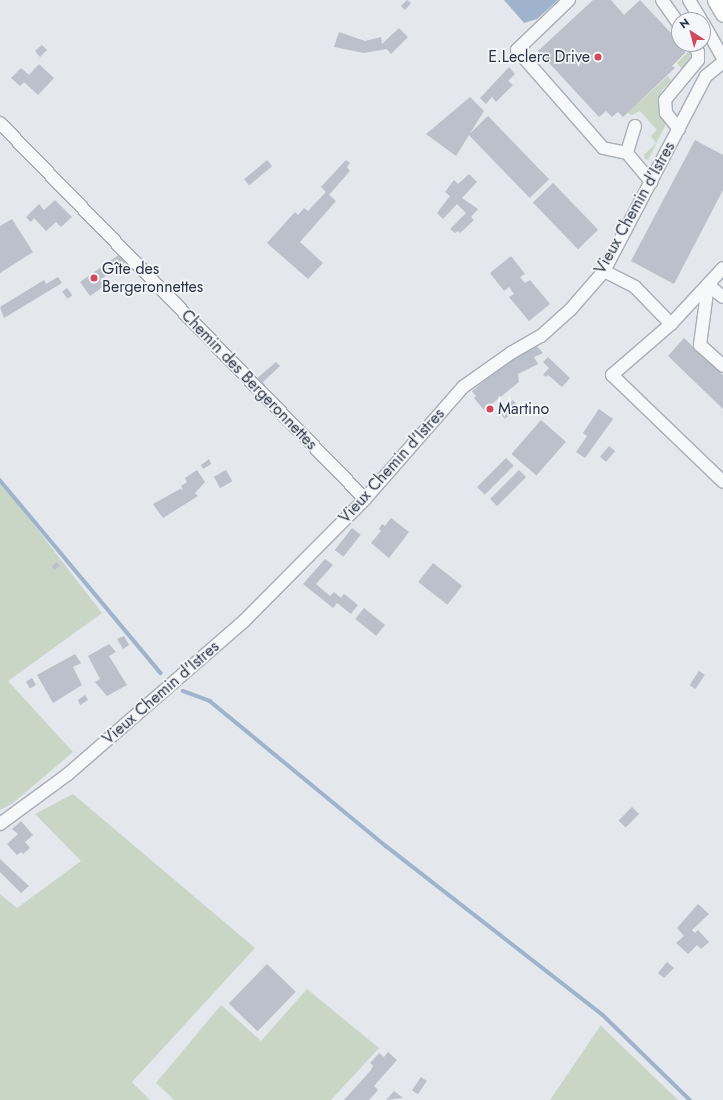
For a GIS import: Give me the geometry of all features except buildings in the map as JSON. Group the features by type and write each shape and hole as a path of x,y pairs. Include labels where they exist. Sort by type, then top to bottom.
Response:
{"main road":[{"path":"716,0 723,9"},
{"path":"716,0 723,14"}],"street":[{"path":"569,0 517,50 603,148 627,153 651,182"},
{"path":"662,0 671,13"},
{"path":"689,0 696,12"},
{"path":"711,37 723,58"},
{"path":"679,129 666,113 665,100 698,60 698,52"},
{"name":"Vieux Chemin d'Istres","path":"0,824 68,774 243,622 365,499 463,387 511,353 541,336 570,309 604,271 706,76 723,62"},
{"name":"Chemin des Bergeronnettes","path":"0,123 365,499"},
{"path":"627,153 635,126"},
{"path":"723,268 671,324 612,376 723,482"},
{"path":"604,271 635,287 671,324"},
{"path":"708,285 723,297"},
{"path":"708,285 700,345 723,366"}],"green space":[{"path":"688,52 690,52 692,58 684,71 677,63"},
{"path":"668,76 671,81 662,90 658,100 660,112 666,124 648,160 645,159 644,155 656,143 651,136 657,130 640,111 632,115 627,113"},
{"path":"0,481 102,613 8,681 73,752 13,803 0,810"},
{"path":"73,794 255,948 132,1082 150,1100 0,1100 0,894 17,908 81,861 35,814"},
{"path":"307,989 379,1048 331,1100 174,1100 156,1083 221,1005 261,1041"},
{"path":"601,1025 602,1027 678,1100 550,1100"}],"water":[{"path":"504,0 558,0 537,19 524,23"}],"waterway":[{"path":"0,480 161,673"},
{"path":"183,691 210,701 386,846 602,1014 690,1100"}],"place":[{"name":"E.Leclerc Drive","path":"598,57"},
{"name":"Gîte des Bergeronnettes","path":"94,278"},
{"name":"Martino","path":"490,409"}]}
